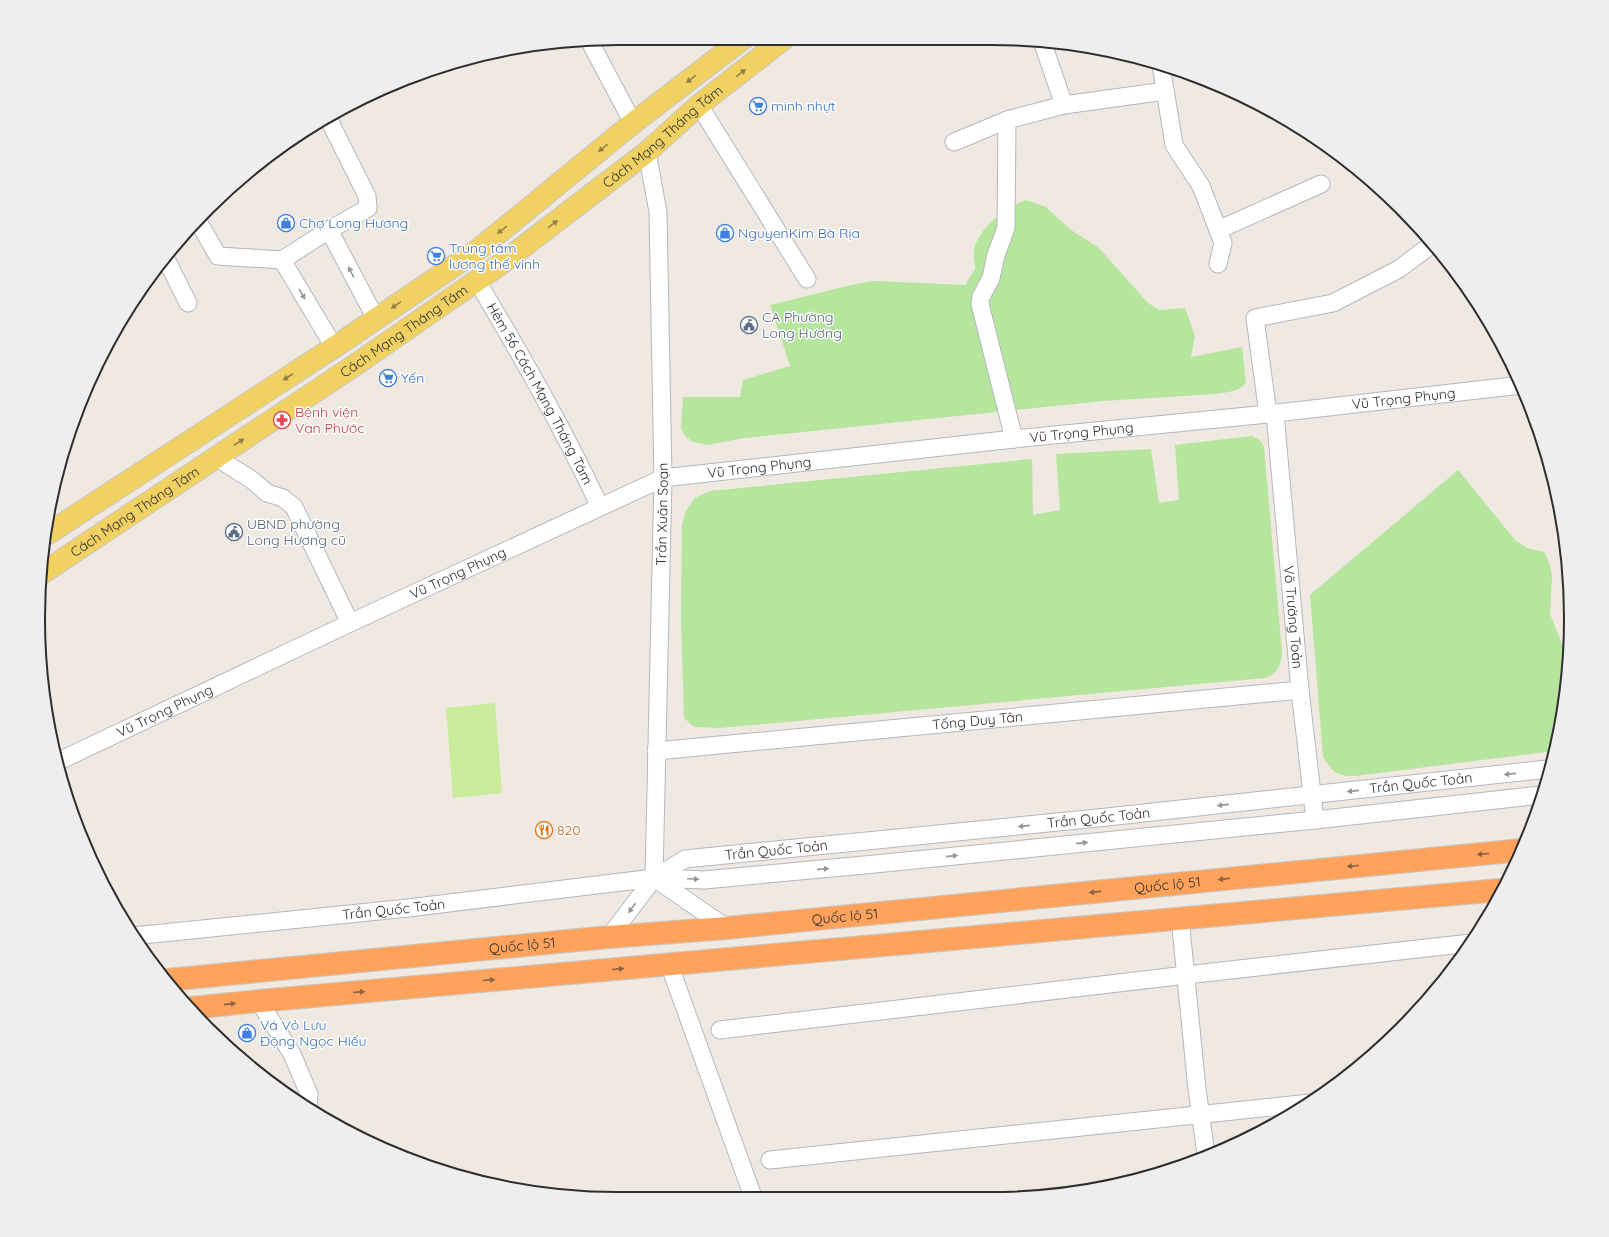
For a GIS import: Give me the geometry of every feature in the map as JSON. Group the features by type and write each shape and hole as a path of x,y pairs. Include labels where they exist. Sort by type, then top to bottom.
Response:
{"highway":[{"name":"Quốc lộ 51","path":"173,980 609,937 727,928 1514,851"},
{"path":"197,1007 1495,890"}],"main road":[{"name":"Cách Mạng Tháng Tám","path":"52,531 334,348 479,249 633,123 735,45"},
{"name":"Cách Mạng Tháng Tám","path":"47,570 358,363 476,281 647,152 700,105 776,45"},
{"path":"633,123 647,152"}],"street":[{"path":"592,46 633,123"},
{"path":"1044,48 1064,105"},
{"path":"1161,71 1174,145 1201,186 1223,243 1218,264"},
{"path":"954,142 1007,120 1064,105 1165,91"},
{"path":"700,105 808,279"},
{"path":"1007,120 1006,228 996,256 991,278 981,297 980,304 1014,439"},
{"path":"201,226 218,256 282,260 329,230 368,208 367,196 330,123"},
{"name":"Trần Xuân Soạn","path":"647,152 658,212 663,478 654,878"},
{"path":"1218,230 1321,184"},
{"path":"329,230 376,319"},
{"name":"Võ Trường Toản","path":"1315,820 1300,690 1272,414 1255,318 1333,303 1399,269 1427,247"},
{"path":"282,260 334,348"},
{"path":"168,264 188,303"},
{"name":"Hẻm 56 Cách Mạng Tháng Tám","path":"476,281 510,337 563,432 600,507"},
{"name":"Vũ Trọng Phụng","path":"63,760 350,623 663,478 1014,439 1272,414 1514,386"},
{"path":"216,457 252,480 267,493 283,498 294,507 350,623"},
{"name":"Tống Duy Tân","path":"656,751 1300,690"},
{"name":"Trần Quốc Toản","path":"654,878 685,859 1098,818 1543,770"},
{"name":"Trần Quốc Toản","path":"141,935 408,908 654,878 704,880 1315,820 1536,796"},
{"path":"1098,818 1102,841"},
{"path":"872,841 874,864"},
{"path":"609,937 654,878 727,928"},
{"path":"1180,918 1200,1113 1205,1150"},
{"path":"720,1030 1462,944"},
{"path":"669,964 751,1192"},
{"path":"259,1001 292,1054 309,1094 309,1100"},
{"path":"770,1160 1295,1103"}],"green space":[{"path":"1026,200 1046,207 1071,230 1099,248 1148,303 1160,310 1185,308 1195,336 1191,357 1242,347 1246,383 1236,390 1216,394 1103,401 744,438 708,445 693,442 685,436 681,428 683,397 740,397 743,380 790,366 770,305 873,281 965,285 975,269 974,250 981,234 994,219 1010,208"},
{"path":"1252,436 1261,441 1264,447 1282,652 1280,665 1273,674 1265,678 720,728 694,727 684,718 681,619 682,524 686,511 695,498 710,491 1032,459 1033,515 1060,510 1056,454 1151,449 1159,503 1179,500 1175,445"},
{"path":"1458,470 1516,541 1527,548 1544,552 1550,564 1552,577 1550,614 1563,647 1559,693 1548,752 1355,776 1344,775 1336,772 1330,767 1323,757 1310,595"},
{"path":"495,703 502,793 453,798 446,708"}],"place":[{"name":"minh nhựt","path":"758,106"},
{"name":"Chợ Long Hương","path":"286,223"},
{"name":"NguyenKim Bà Rịa","path":"725,233"},
{"name":"Trung tâm lương thế vinh","path":"436,256"},
{"name":"CA Phường Long Hương","path":"749,325"},
{"name":"Yến","path":"388,378"},
{"name":"Bệnh viện Vạn Phước","path":"282,420"},
{"name":"UBND phường Long Hương cũ","path":"234,532"},
{"name":"820","path":"544,830"},
{"name":"Vá Vỏ Lưu Động Ngọc Hiếu","path":"247,1033"}]}
